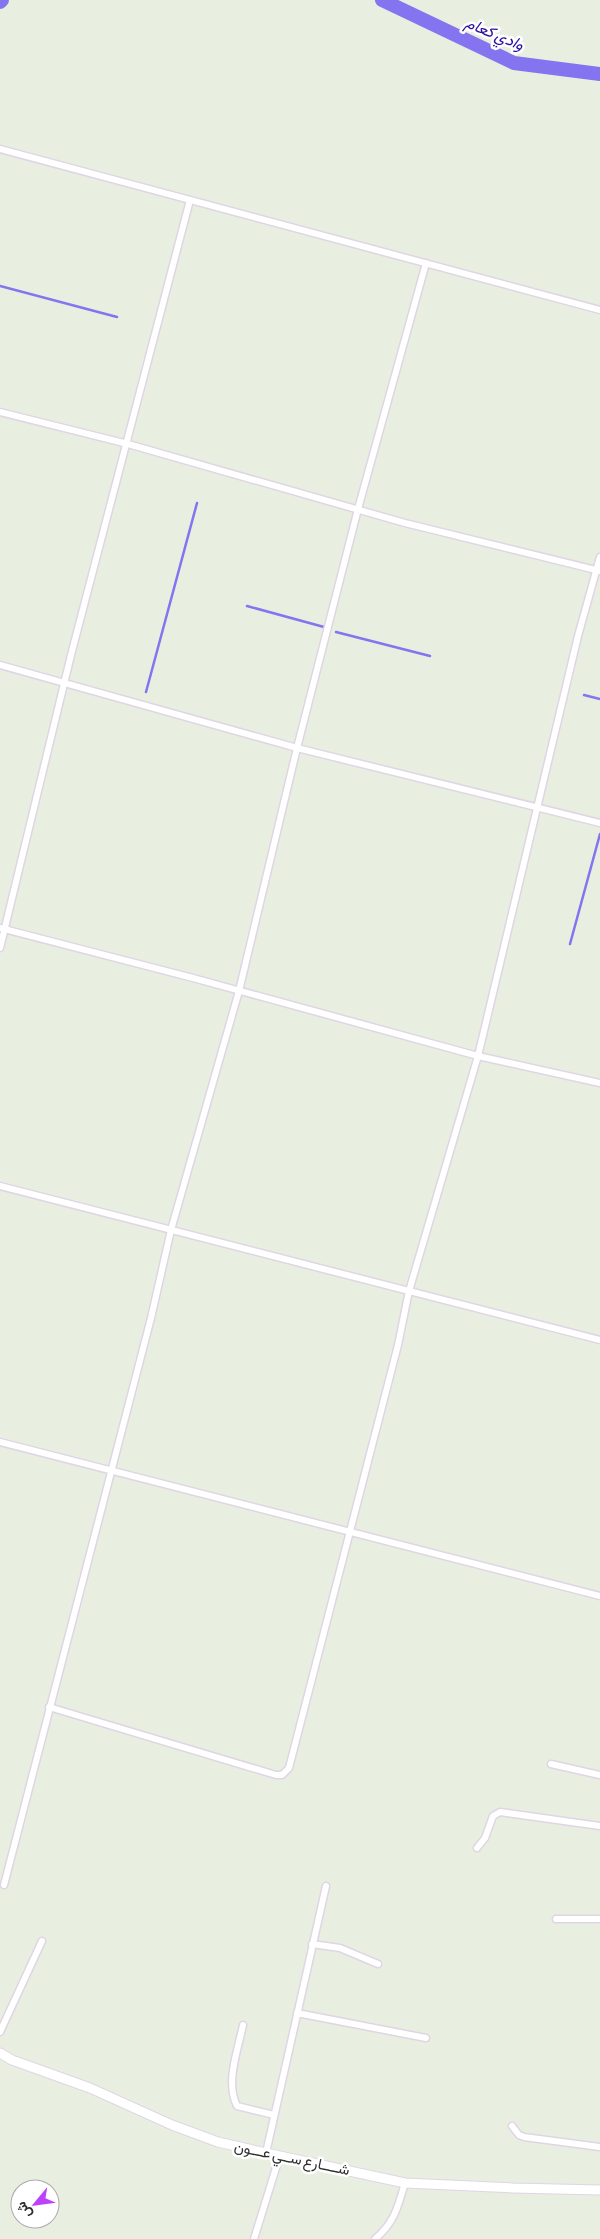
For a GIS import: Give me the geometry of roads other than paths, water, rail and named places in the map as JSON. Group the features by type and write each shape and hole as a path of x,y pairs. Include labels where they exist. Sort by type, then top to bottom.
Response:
{"street":[{"path":"0,149 600,310"},
{"path":"0,948 3,929 65,683 190,200"},
{"path":"4,1885 151,1318 171,1230 239,991 297,748 358,509 426,263"},
{"path":"0,412 128,444 405,523 598,570"},
{"path":"49,1707 282,1775 289,1768 396,1354 409,1291 478,1056 578,636 598,570 600,557"},
{"path":"0,665 297,748 600,823"},
{"path":"3,929 478,1056 600,1083"},
{"path":"0,1186 600,1340"},
{"path":"0,1442 600,1596"},
{"path":"551,1764 600,1775"},
{"path":"477,1848 485,1838 493,1816 500,1812 600,1826"},
{"path":"266,2153 326,1886"},
{"path":"556,1919 600,1919"},
{"path":"0,2032 42,1941"},
{"path":"312,1944 340,1948 378,1964"},
{"path":"297,2012 426,2038"},
{"path":"242,2025 232,2082 232,2096 237,2106 274,2115"},
{"name":"شــــارع ســي عـــون","path":"0,2053 12,2060 90,2088 172,2125 218,2142 266,2153 405,2182 513,2188 600,2190"},
{"path":"512,2126 519,2135 524,2137 600,2147"},
{"path":"254,2239 280,2156"},
{"path":"375,2239 388,2228 396,2211 405,2182"}],"waterway":[{"name":"وادي كعام","path":"382,0 514,63 600,74"},
{"path":"0,286 117,317"},
{"path":"146,692 197,503"},
{"path":"247,606 324,627"},
{"path":"336,632 430,656"},
{"path":"584,695 600,699"},
{"path":"570,944 600,834"}]}
